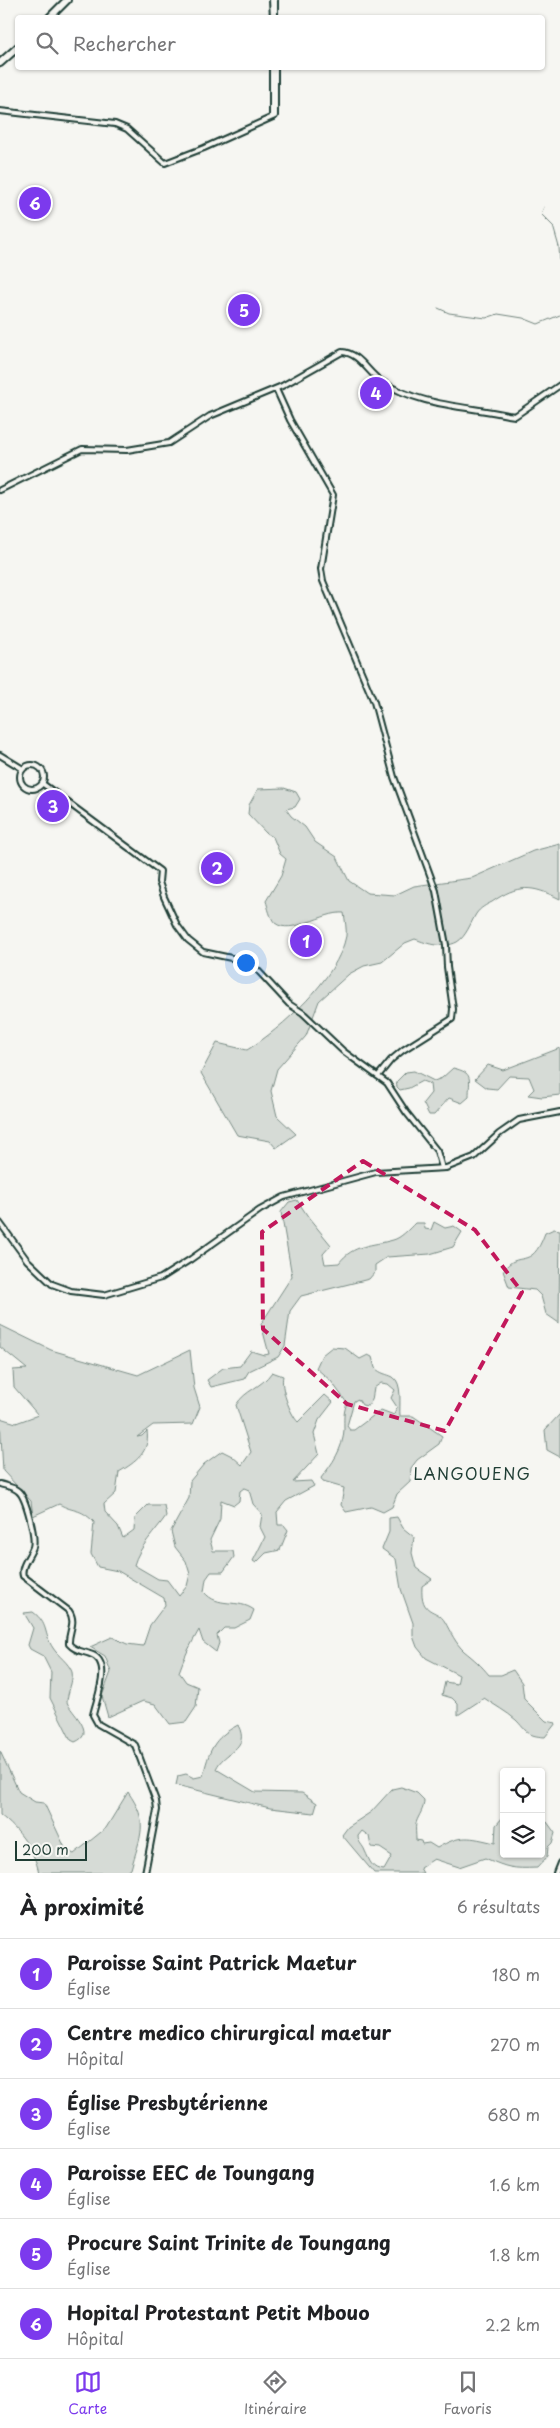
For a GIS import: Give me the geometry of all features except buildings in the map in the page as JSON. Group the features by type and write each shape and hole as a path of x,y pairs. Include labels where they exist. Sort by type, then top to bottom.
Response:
{"highway":[{"path":"51,15 67,0"},
{"path":"0,63 15,49"}],"street":[{"path":"274,0 274,15"},
{"path":"0,111 115,124 127,130 165,163 274,116 274,70"},
{"path":"0,490 82,449 128,450 169,443 210,416 276,389 342,352 357,357 382,382 413,396 508,415 515,416 560,385"},
{"path":"276,389 290,420 332,495 322,569 323,581 349,649 374,702 394,777 436,891 442,914 453,1009 452,1019 403,1050 391,1060 378,1076"},
{"path":"0,755 23,770"},
{"path":"29,765 40,767 45,777 43,784 33,790 25,787 20,777 23,770 29,765"},
{"path":"43,784 160,871 159,882 173,916 193,946 203,952 250,962 288,1004 302,1013 343,1052 378,1076 394,1092 406,1112 437,1151 442,1168"},
{"path":"0,1223 27,1260 52,1284 71,1291 104,1295 161,1278 192,1259 260,1210 284,1197 376,1172 442,1168 474,1157 499,1134 520,1120 560,1112"},
{"path":"0,1484 14,1488 21,1494 34,1531 33,1548 23,1569 24,1576 70,1611 74,1624 69,1644 78,1650 93,1654 102,1665 102,1674 93,1715 94,1720 98,1724 131,1741 138,1750 157,1810 145,1873"},
{"path":"556,1873 560,1863"}],"highlighted area":[{"path":"363,1161 475,1230 522,1292 445,1431 347,1404 263,1329 262,1232"}],"shaded area":[{"path":"284,788 296,792 300,799 295,807 286,809 291,816 305,827 315,842 337,857 349,881 367,893 395,895 414,886 472,878 533,851 560,844 560,899 533,889 518,889 501,896 479,910 466,933 457,942 441,945 415,939 405,943 382,962 364,966 349,974 319,1001 306,1036 277,1069 271,1091 277,1116 296,1134 276,1148 270,1141 237,1135 201,1073 217,1043 247,1050 291,1016 332,969 341,952 346,936 344,913 336,913 290,927 275,923 270,915 266,901 281,876 286,859 280,854 273,837 266,833 248,814 249,805 258,789"},
{"path":"560,1048 560,1095 542,1097 528,1095 534,1089 529,1077 509,1076 497,1089 487,1088 475,1079 488,1065 503,1070"},
{"path":"453,1068 464,1072 469,1077 469,1097 462,1103 449,1098 434,1115 429,1115 423,1103 431,1093 430,1084 422,1081 409,1088 400,1090 397,1087 396,1082 406,1072 414,1071 434,1081 442,1078"},
{"path":"297,1200 331,1245 323,1254 325,1264 339,1263 350,1252 357,1249 396,1239 415,1223 424,1223 425,1229 431,1230 434,1222 445,1228 454,1226 462,1232 453,1247 430,1254 387,1257 375,1265 375,1272 369,1279 301,1296 290,1311 285,1346 278,1357 249,1371 244,1379 211,1387 207,1380 223,1368 240,1366 251,1351 264,1355 269,1354 261,1324 292,1276 281,1212 289,1202"},
{"path":"554,1229 560,1230 559,1323 546,1314 541,1296 535,1290 509,1287 503,1271 514,1261 530,1257 535,1253 545,1233"},
{"path":"0,1325 51,1350 138,1375 190,1350 194,1388 200,1407 193,1424 153,1425 137,1437 142,1436 147,1431 144,1451 136,1460 119,1472 116,1493 104,1504 105,1512 118,1526 123,1538 134,1530 135,1518 148,1505 164,1505 166,1516 143,1546 134,1565 158,1579 167,1580 179,1596 187,1586 190,1574 186,1561 175,1547 171,1531 189,1498 190,1481 204,1464 222,1451 232,1456 242,1465 251,1452 236,1405 272,1372 283,1376 282,1381 286,1400 298,1422 325,1395 333,1402 319,1420 314,1434 319,1454 293,1482 311,1481 314,1486 286,1501 277,1512 278,1525 284,1525 288,1530 280,1550 266,1553 256,1563 253,1561 265,1537 260,1527 262,1514 253,1504 249,1490 244,1488 240,1491 239,1501 234,1505 221,1500 220,1519 210,1540 213,1551 233,1551 234,1557 223,1572 211,1572 206,1579 204,1592 215,1600 248,1606 254,1610 250,1620 234,1628 224,1628 217,1635 219,1643 216,1652 203,1642 199,1630 179,1672 186,1682 198,1687 196,1707 186,1722 170,1724 155,1704 143,1701 108,1717 102,1696 111,1672 105,1656 90,1647 112,1637 127,1644 143,1646 150,1625 165,1605 164,1598 118,1571 98,1567 91,1554 94,1522 89,1517 59,1504 33,1516 31,1501 3,1471 0,1418 16,1423 38,1415 14,1387 13,1370 27,1369 0,1347"},
{"path":"332,1347 345,1348 360,1359 368,1355 372,1357 375,1368 393,1377 398,1384 400,1416 413,1416 442,1436 439,1444 417,1460 411,1468 410,1482 397,1494 392,1507 383,1512 371,1507 346,1512 341,1505 344,1488 323,1482 321,1478 333,1462 342,1444 344,1413 347,1403 331,1381 316,1368 322,1355","holes":["381,1383 388,1384 395,1390 391,1398 397,1407 394,1415 381,1410 354,1430 350,1430 347,1426 354,1401 358,1399 362,1405 368,1406 372,1400 374,1388"]},
{"path":"560,1414 560,1457 547,1450 545,1430"},
{"path":"397,1517 403,1528 414,1537 412,1553 416,1568 432,1579 422,1586 422,1596 426,1607 442,1617 461,1648 489,1675 501,1675 513,1670 522,1683 524,1699 546,1721 556,1723 545,1737 528,1732 516,1720 484,1698 458,1715 458,1704 452,1698 442,1695 445,1682 457,1684 459,1675 426,1658 417,1647 413,1636 413,1623 401,1589 396,1559 382,1549 389,1532 389,1518"},
{"path":"33,1612 44,1625 53,1648 72,1672 67,1702 81,1722 84,1733 75,1742 71,1740 50,1698 51,1672 43,1656 30,1649 28,1645 33,1628 24,1613"},
{"path":"238,1725 241,1733 239,1745 219,1763 216,1769 255,1792 302,1793 317,1803 314,1813 270,1808 176,1785 178,1776 186,1774 194,1778 203,1776 207,1759 213,1746 223,1735"},
{"path":"0,1751 19,1792 35,1802 44,1803 66,1850 74,1854 106,1828 128,1792 135,1803 141,1821 140,1838 131,1869 126,1873 39,1873 37,1864 25,1841 0,1815"},
{"path":"401,1787 417,1793 424,1800 416,1823 416,1840 421,1841 422,1844 429,1843 437,1848 453,1840 465,1838 495,1843 496,1825 500,1820 500,1858 545,1858 545,1823 547,1822 555,1833 552,1843 548,1847 547,1857 537,1868 510,1867 485,1858 459,1867 434,1859 420,1868 423,1873 374,1873 342,1835 348,1827 371,1812 392,1789","holes":["362,1831 369,1836 371,1847 380,1848 392,1856 384,1870 376,1868 372,1864 359,1840 358,1836"]}],"waterway":[{"path":"544,207 541,214 553,226 559,247 560,262"},
{"path":"438,308 449,313 486,318 498,314 523,318 538,324 560,315"}],"place":[{"name":"Hopital Protestant Petit Mbouo","path":"35,203"},
{"name":"Procure Saint Trinite de Toungang","path":"244,310"},
{"name":"Paroisse EEC de Toungang","path":"376,393"},
{"name":"Église Presbytérienne","path":"53,806"},
{"name":"Centre medico chirurgical maetur","path":"217,868"},
{"name":"Paroisse Saint Patrick Maetur","path":"306,941"}],"district":[{"name":"LANGOUENG","path":"472,1473"}]}
